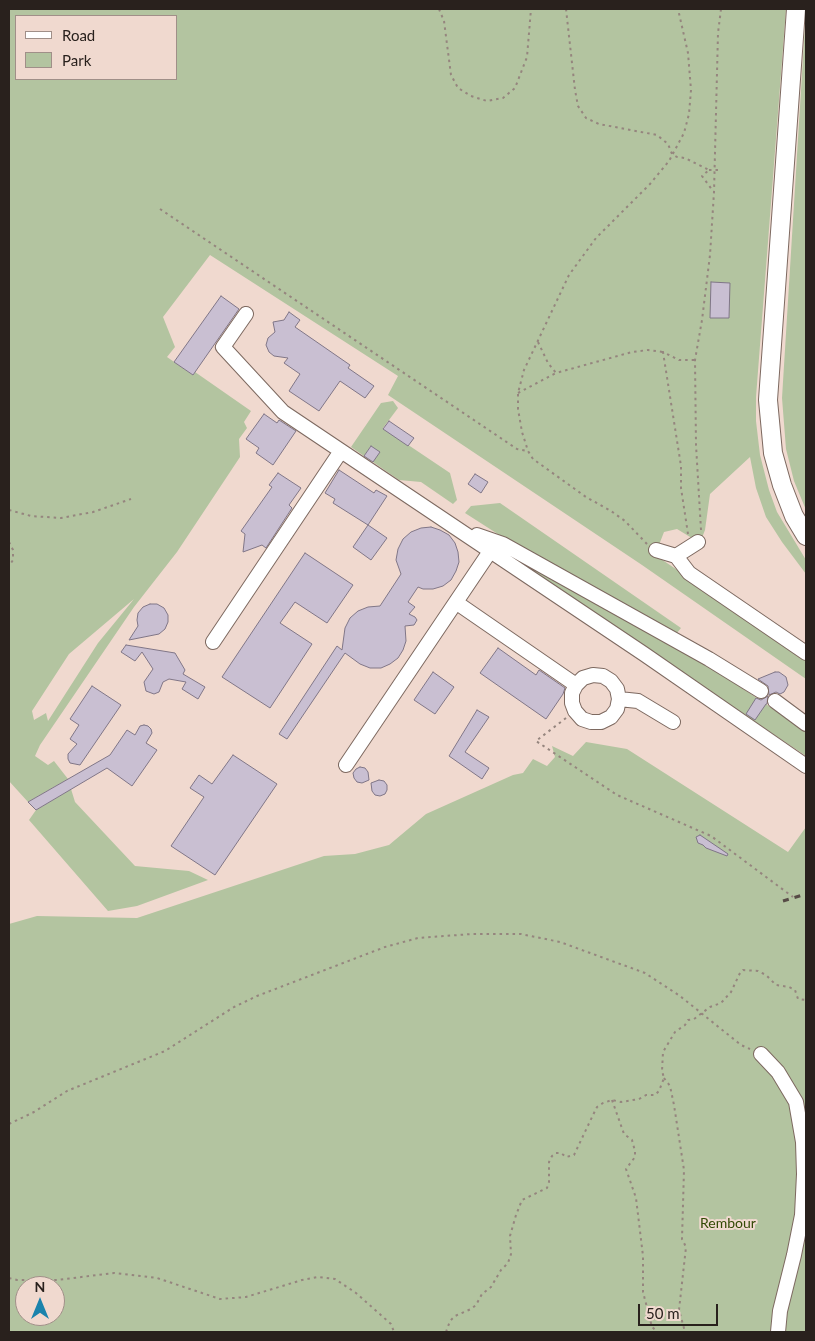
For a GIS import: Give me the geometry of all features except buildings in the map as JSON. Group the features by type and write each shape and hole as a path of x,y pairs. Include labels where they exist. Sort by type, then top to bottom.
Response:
{"main road":[{"path":"796,9 768,400 773,453 794,516 806,536"}],"lane":[{"path":"246,314 223,347 283,412 460,529 806,766"},
{"path":"213,642 340,451"},
{"path":"460,529 503,544 709,659 761,691"},
{"path":"676,556 694,544"},
{"path":"346,765 491,550"},
{"path":"656,550 676,556 689,573 806,653"},
{"path":"457,603 576,685"},
{"path":"593,675 603,676 611,681 617,689 619,699 617,709 610,717 602,722 591,722 582,718 575,711 572,693 576,685 583,678 593,675"},
{"path":"619,699 638,701 673,722"},
{"path":"775,701 806,724"},
{"path":"761,1054 778,1072 796,1102 803,1142 802,1215 780,1311 778,1332"}],"path":[{"path":"438,9 444,21 451,75 458,88 471,96 487,101 503,98 516,88 527,57 531,9"},
{"path":"566,9 575,90 578,106 586,118 599,124 657,135 668,144 672,154 677,157 686,158 709,170 720,170"},
{"path":"656,550 611,511 586,497 533,459 528,451 522,432 518,408 518,393 524,370 569,275 596,238 650,184 668,161 684,133 689,114 691,90 688,53 678,9"},
{"path":"694,544 701,529 701,519 696,445 694,360 702,320 709,264 714,192 718,33 721,9"},
{"path":"709,170 702,176 714,192"},
{"path":"160,209 517,449 528,451"},
{"path":"538,342 548,363 556,373"},
{"path":"518,393 556,373 632,352 648,350 664,352 679,360 694,360"},
{"path":"664,352 681,466 681,488 694,544"},
{"path":"9,510 31,516 61,518 93,512 131,499"},
{"path":"9,542 13,550 9,566"},
{"path":"575,711 536,741 617,796 711,836 794,897"},
{"path":"9,1124 34,1112 67,1091 165,1051 234,1007 257,996 385,947 418,938 472,934 521,934 560,942 645,973 702,1013 741,1045 761,1054"},
{"path":"684,1332 680,1310 686,1247 682,1240 684,1170 670,1086 664,1078 662,1071 663,1052 666,1044 675,1032 685,1025 688,1020 694,1019 710,1006 721,1003 731,992 743,970 758,971 766,975 776,985 795,990 798,999 806,1000"},
{"path":"446,1332 450,1321 455,1316 476,1305 482,1294 491,1287 501,1270 508,1263 511,1254 510,1236 522,1200 547,1188 549,1182 549,1162 552,1156 556,1153 561,1153 566,1157 574,1155 597,1107 612,1100 621,1102 639,1099 646,1095 655,1095 659,1092 664,1078"},
{"path":"612,1100 624,1134 632,1140 635,1157 626,1169 636,1198 643,1256 644,1292 652,1326 658,1332"},
{"path":"9,1278 17,1280 56,1280 114,1273 157,1278 220,1299 246,1297 318,1277 335,1279 356,1293 390,1324 394,1332"}],"green space":[{"path":"9,9 786,9 756,397 756,421 760,455 769,490 777,512 806,560 806,574 766,517 756,488 750,457 710,494 705,530 700,543 677,529 664,532 657,550 661,559 806,657 806,679 642,565 388,395 398,376 210,255 163,317 175,347 167,357 193,375 195,372 251,411 244,422 247,428 239,439 240,457 177,552 134,607 40,745 35,756 48,765 54,761 68,779 28,802 9,781","holes":["134,599 98,643 48,721 46,713 34,720 32,711 69,654"]},
{"path":"806,9 806,510 794,481 786,449 782,398"},
{"path":"393,401 398,408 383,428 450,473 457,500 453,504 421,482 399,480 373,462 371,446 364,456 351,447 381,403"},
{"path":"500,503 681,628 676,634 504,538 465,513 471,506"},
{"path":"501,548 709,666 806,731 806,756 499,551"},
{"name":"Rembour","path":"586,742 627,749 788,852 806,827 806,1332 9,1332 9,924 37,916 137,918 324,856 355,854 389,845 426,814 513,775 523,773 533,759 547,766 555,757 552,746 573,756"},
{"path":"71,789 75,802 135,866 189,871 208,880 137,906 108,911 29,820 36,810"}],"railway":[{"path":"783,901 806,894"}]}
